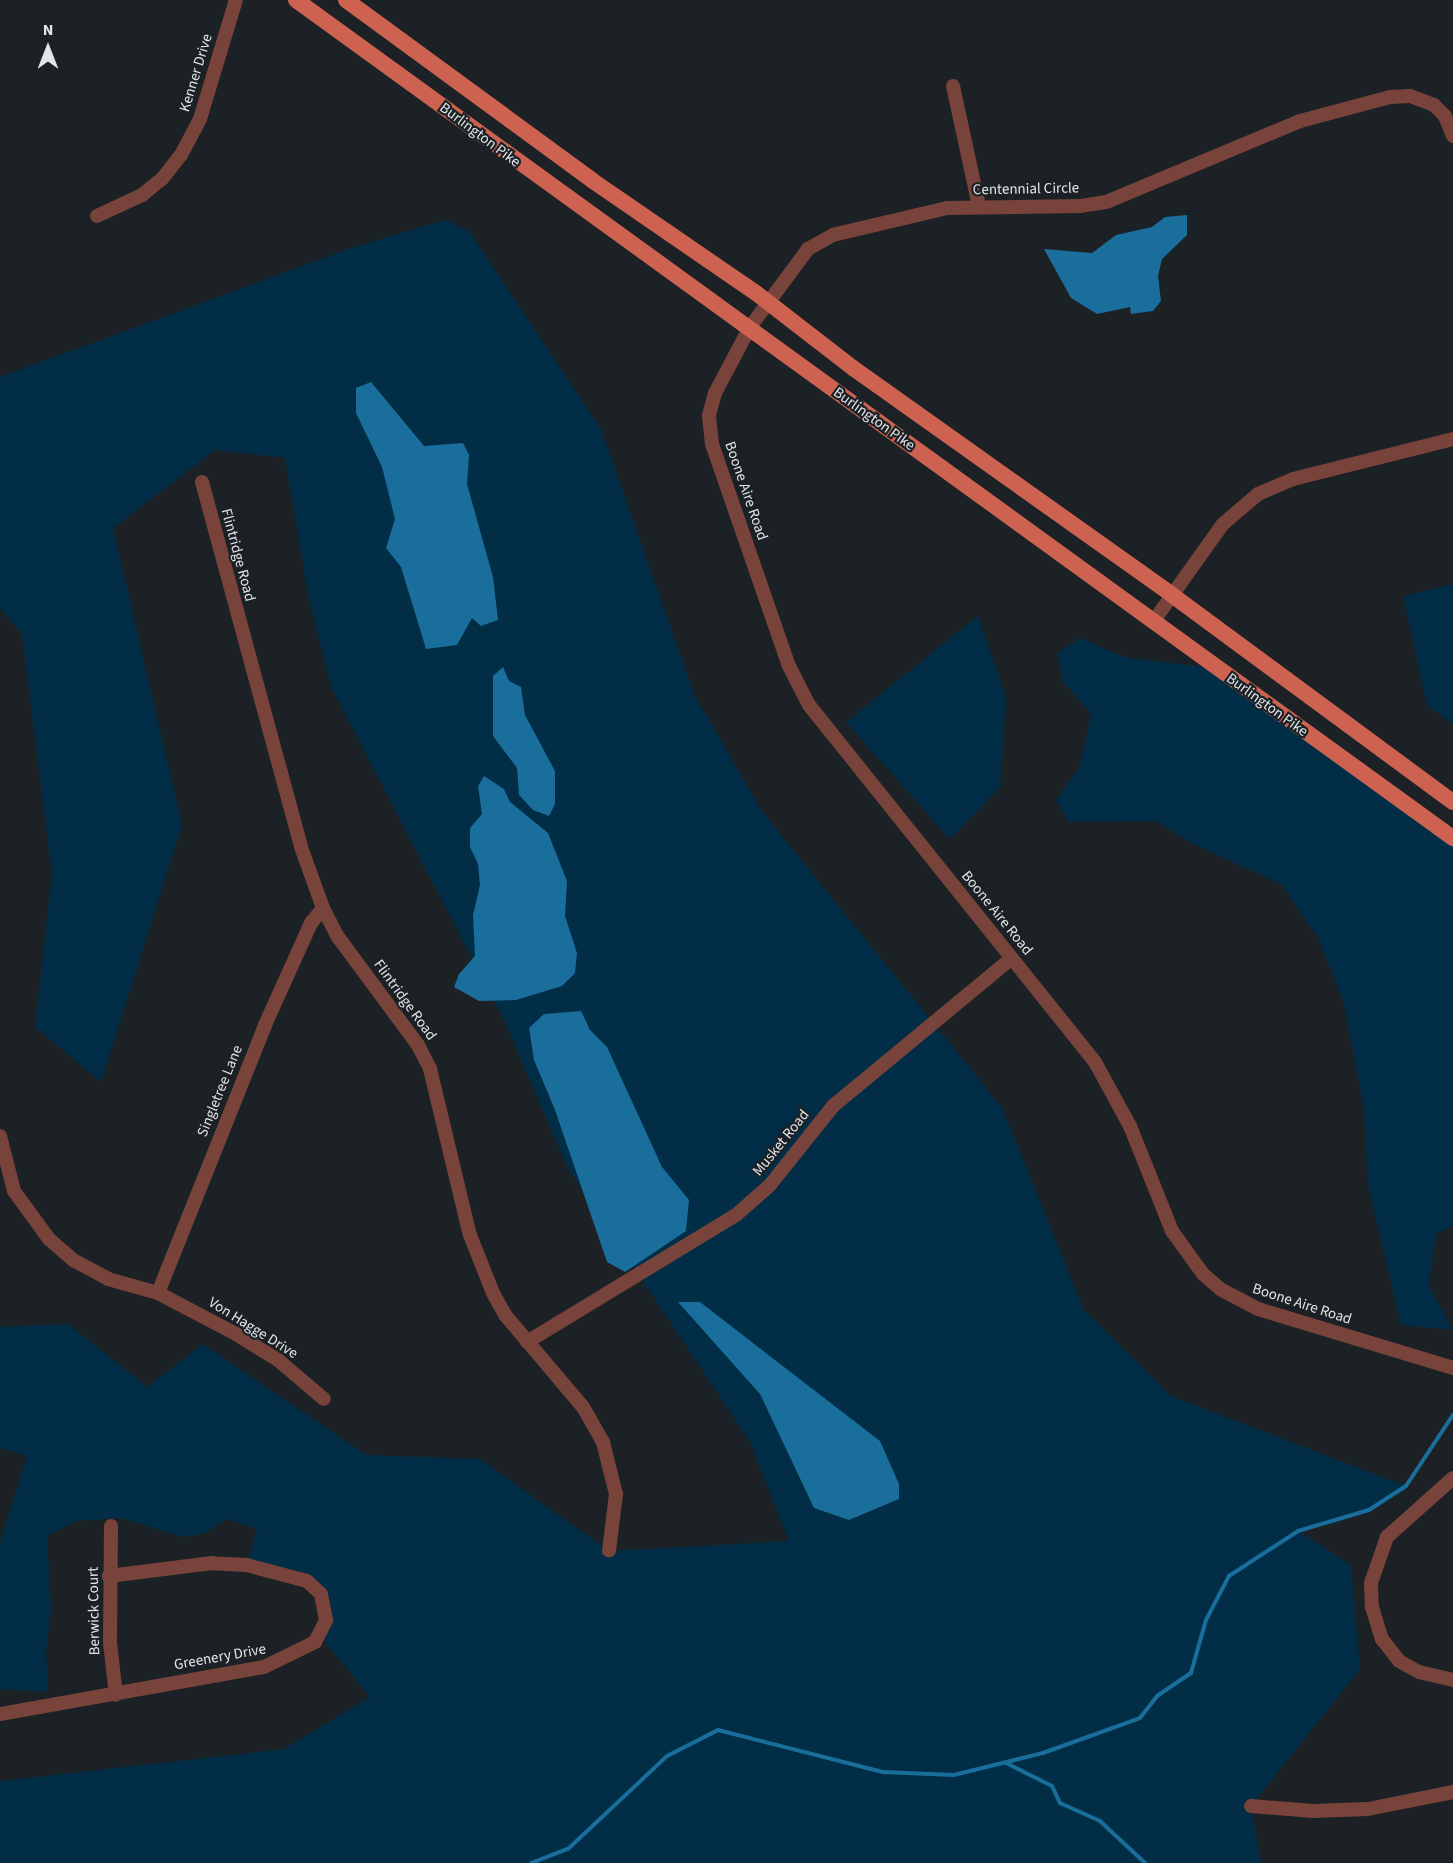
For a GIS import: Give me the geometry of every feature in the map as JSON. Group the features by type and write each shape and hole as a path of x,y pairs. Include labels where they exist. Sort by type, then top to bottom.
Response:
{"main road":[{"name":"Burlington Pike","path":"296,0 683,284 750,327 1453,838"},
{"name":"Burlington Pike","path":"346,0 593,181 769,302 854,368 1172,595 1453,802"}],"street":[{"name":"Kenner Drive","path":"97,216 142,195 162,179 181,155 200,119 232,1"},
{"path":"953,86 979,206"},
{"name":"Centennial Circle","path":"750,327 808,249 823,239 898,218 979,206 1081,206 1106,202 1300,121 1390,97 1410,96 1434,105 1445,116 1453,135"},
{"name":"Boone Aire Road","path":"750,327 715,393 709,428 789,666 822,724 1066,1023 1112,1089 1172,1231 1203,1274 1220,1289 1258,1309 1452,1367"},
{"path":"1153,622 1223,524 1258,494 1293,479 1453,439"},
{"name":"Flintridge Road","path":"202,482 301,847 323,908 338,936 418,1045 430,1069 470,1235 493,1293 527,1342 583,1407 603,1442 616,1494 609,1551"},
{"name":"Singletree Lane","path":"158,1293 265,1025 311,923 323,908"},
{"name":"Musket Road","path":"527,1342 736,1215 770,1185 833,1106 1012,958"},
{"name":"Von Hagge Drive","path":"0,1136 14,1191 49,1239 73,1260 108,1279 158,1293 259,1347 324,1399"},
{"path":"1451,1677 1419,1672 1399,1661 1382,1639 1372,1607 1371,1583 1387,1537 1453,1478"},
{"name":"Berwick Court","path":"111,1526 108,1576 110,1643 116,1695"},
{"name":"Greenery Drive","path":"0,1714 116,1695 277,1663 315,1642 324,1628 327,1612 321,1594 307,1581 247,1565 212,1563 108,1576"},
{"path":"1251,1806 1313,1811 1368,1809 1453,1792"}],"shaded area":[{"path":"445,220 470,232 601,429 694,694 761,810 1002,1108 1084,1310 1171,1396 1406,1486 1369,1510 1299,1531 1351,1565 1360,1669 1251,1806 1261,1863 0,1863 0,1781 284,1749 370,1697 320,1636 324,1628 315,1587 247,1565 257,1529 226,1519 203,1534 182,1537 121,1518 76,1521 47,1536 51,1610 46,1650 48,1692 0,1689 0,1543 27,1456 0,1448 0,1327 68,1324 147,1387 203,1344 366,1455 480,1459 609,1551 789,1541 750,1442 568,1169 504,1020 331,687 308,594 285,458 215,450 113,528 182,825 101,1082 35,1027 52,874 22,635 0,608 0,377 354,247"},
{"path":"1453,584 1453,724 1427,705 1403,596"},
{"path":"978,616 1006,697 1000,787 950,839 846,722"},
{"path":"1080,638 1124,657 1218,669 1453,838 1453,1226 1436,1234 1429,1286 1453,1330 1401,1325 1368,1185 1364,1110 1344,1003 1318,938 1281,884 1193,844 1155,821 1069,822 1056,801 1080,766 1091,713 1063,682 1057,653"}],"water":[{"path":"1187,215 1187,235 1162,259 1158,276 1161,301 1153,311 1131,314 1130,307 1097,314 1071,298 1044,249 1092,253 1116,235 1152,227 1165,217"},
{"path":"371,382 424,446 463,443 469,455 467,484 493,577 498,620 481,626 472,618 457,645 426,649 401,567 386,548 395,519 382,467 356,413 356,388"},
{"path":"503,667 509,681 521,687 525,715 555,771 555,804 549,816 533,810 519,795 517,768 493,736 493,676"},
{"path":"484,776 504,789 510,802 548,833 567,881 565,916 577,953 575,973 562,986 516,1000 479,1001 454,987 459,974 475,956 473,915 480,885 478,864 470,847 470,828 482,814 478,786"},
{"path":"581,1011 590,1030 607,1047 662,1167 689,1200 686,1231 625,1272 607,1262 555,1110 534,1060 529,1028 544,1014"},
{"path":"678,1302 700,1302 880,1441 899,1484 899,1499 849,1520 814,1508 760,1394"}],"waterway":[{"path":"531,1863 568,1849 667,1756 718,1730 883,1772 954,1775 1043,1753 1140,1718 1157,1696 1191,1673 1206,1620 1229,1576 1298,1531 1369,1510 1406,1486 1453,1415"},
{"path":"1006,1763 1052,1786 1060,1803 1100,1821 1145,1863"}]}
